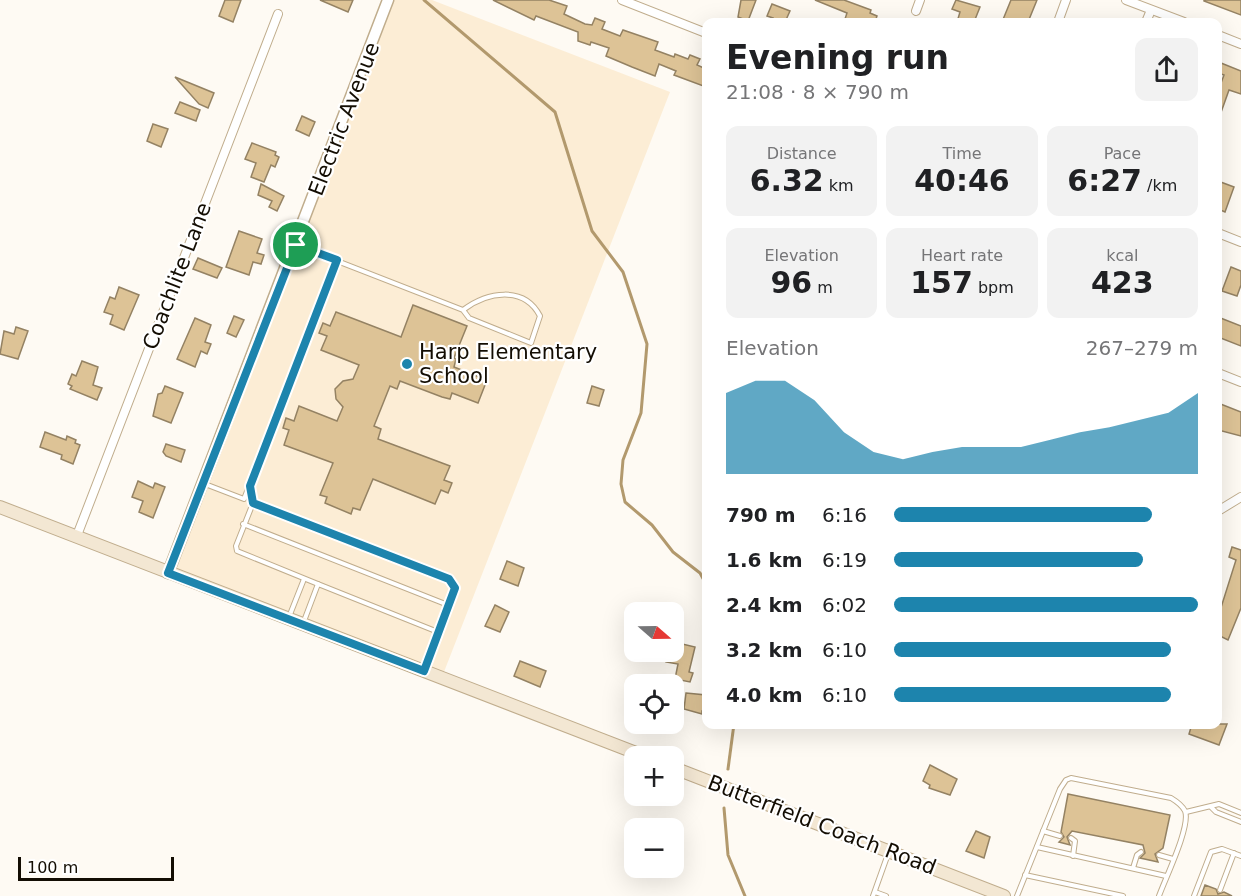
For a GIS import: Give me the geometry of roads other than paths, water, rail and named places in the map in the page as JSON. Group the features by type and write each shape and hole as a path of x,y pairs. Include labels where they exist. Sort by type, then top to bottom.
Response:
{"main road":[{"path":"0,507 624,748"},
{"name":"Butterfield Coach Road","path":"684,772 1004,896"}],"street":[{"name":"Electric Avenue","path":"168,573 296,245 388,0"},
{"path":"622,0 702,31"},
{"path":"916,12 920,0"},
{"path":"1059,18 1066,0"},
{"path":"1126,0 1173,18"},
{"path":"1148,18 1151,10"},
{"name":"Coachlite Lane","path":"76,538 278,14"},
{"path":"1222,37 1241,44"},
{"path":"1222,236 1241,243"},
{"path":"1222,375 1241,382"},
{"path":"1222,509 1241,497"}],"lane":[{"path":"296,245 463,310 469,318 531,343 540,316 536,307 527,301 501,293 488,295 463,310"},
{"path":"203,483 244,499 337,260"},
{"path":"250,486 253,503 243,524 236,546 237,551 438,632"},
{"path":"253,503 449,579 455,588 424,671"},
{"path":"243,524 448,605"},
{"path":"288,619 304,579"},
{"path":"302,624 318,584"},
{"path":"1017,896 1060,789 1071,778 1171,798 1185,812 1185,826 1159,896"},
{"path":"1185,812 1220,804 1241,813"},
{"path":"1210,806 1216,813 1241,822"},
{"path":"1043,831 1060,836"},
{"path":"1071,838 1075,841 1073,856"},
{"path":"1037,847 1166,876"},
{"path":"1194,896 1211,852 1222,849 1241,856"},
{"path":"886,896 874,894 889,851"},
{"path":"1133,868 1137,855 1142,852"},
{"path":"1220,891 1234,853"},
{"path":"1159,855 1173,859"},
{"path":"1025,875 1123,896"}],"waterway":[{"path":"424,0 555,112 592,231 623,272 647,344 641,413 623,460 621,484 625,502 652,525 673,552 702,577"},
{"path":"728,769 733,729"},
{"path":"724,808 728,855 745,896"}],"place":[{"name":"Harp Elementary School","path":"407,364"}]}
